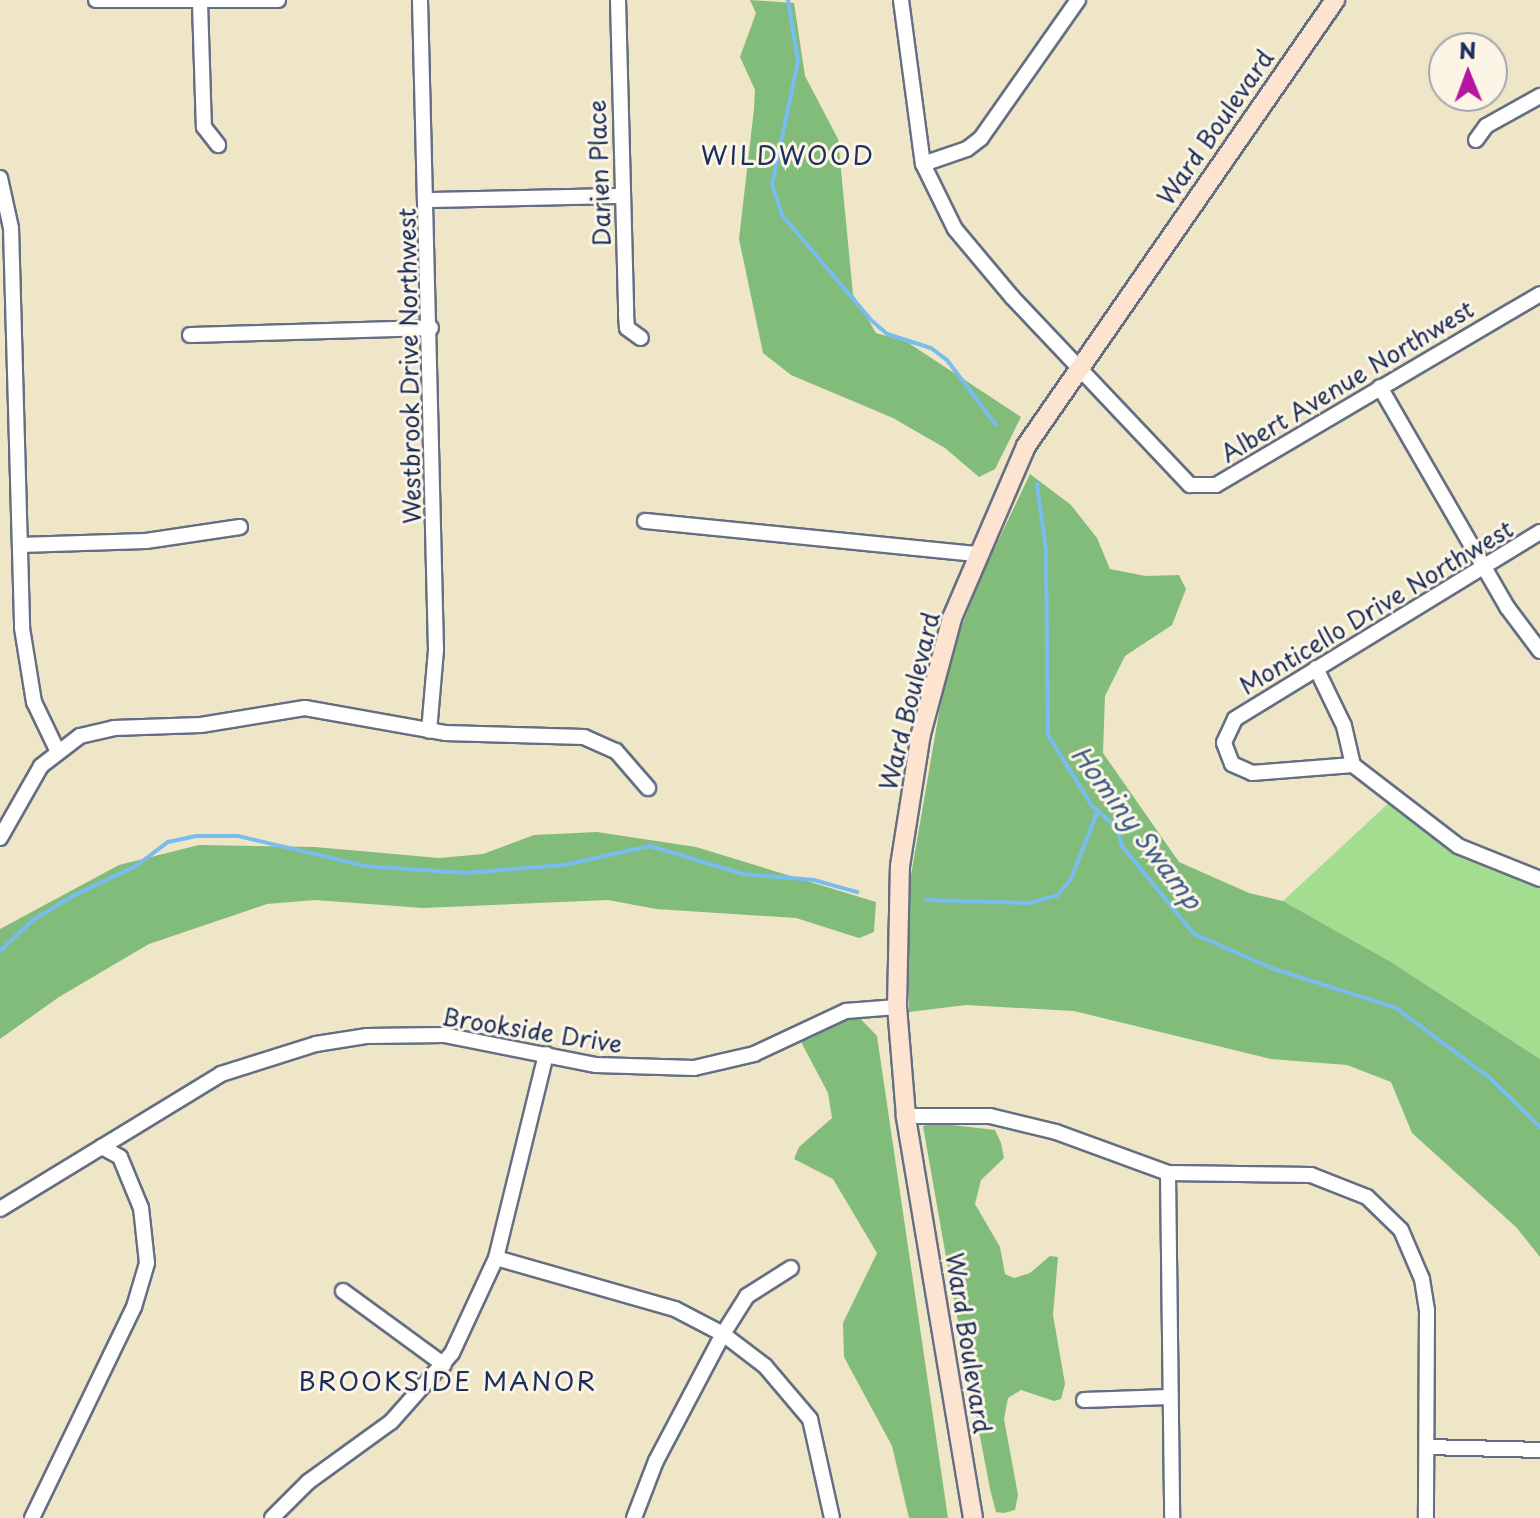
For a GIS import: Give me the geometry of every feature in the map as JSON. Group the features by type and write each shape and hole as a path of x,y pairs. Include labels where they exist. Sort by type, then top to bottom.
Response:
{"main road":[{"name":"Ward Boulevard","path":"973,1518 906,1116 897,1007 900,866 911,787 933,683 976,554 1026,446 1079,365 1335,0"}],"street":[{"path":"96,0 200,3 278,0"},
{"name":"Westbrook Drive Northwest","path":"420,0 431,328 436,650 429,731"},
{"name":"Darien Place","path":"618,0 627,328 641,338"},
{"path":"901,0 923,164 937,198 970,248 1079,365"},
{"path":"923,164 967,149 981,138 1078,0"},
{"path":"200,3 204,127 218,145"},
{"path":"1476,140 1486,126 1540,96"},
{"path":"0,178 11,228 20,545 29,683 57,750"},
{"path":"427,200 621,196"},
{"name":"Albert Avenue Northwest","path":"1079,365 1176,473 1190,485 1204,487 1540,294"},
{"path":"190,335 431,328"},
{"path":"1380,387 1486,565 1507,607 1540,651"},
{"path":"645,521 976,554"},
{"path":"20,545 146,541 240,527"},
{"name":"Monticello Drive Northwest","path":"1353,765 1244,771 1232,764 1224,743 1235,719 1540,532"},
{"path":"1316,668 1344,726 1353,765 1458,846 1540,879"},
{"path":"0,838 41,766 57,750 80,736 114,728 201,725 305,708 429,731 584,737 616,751 648,788"},
{"name":"Brookside Drive","path":"0,1209 221,1074 316,1044 367,1036 444,1035 622,1068 694,1068 754,1054 846,1011 897,1007"},
{"path":"272,1518 308,1482 391,1422 444,1365 496,1258 546,1054"},
{"path":"906,1116 1007,1119 1094,1144 1168,1173 1311,1175 1352,1188 1383,1210 1401,1230 1422,1279 1427,1310 1426,1518"},
{"path":"32,1518 134,1307 147,1263 141,1208 120,1157 102,1147"},
{"path":"1168,1173 1172,1518"},
{"path":"496,1258 626,1292 723,1334 781,1380 810,1419 832,1518"},
{"path":"634,1518 656,1461 723,1334 747,1296 791,1268"},
{"path":"343,1291 444,1365"},
{"path":"1084,1400 1169,1397"},
{"path":"1427,1447 1540,1450"}],"green space":[{"path":"750,0 794,3 805,76 838,139 853,294 876,333 907,342 1021,417 995,469 979,477 945,448 893,418 791,375 763,353 739,239 755,90 740,57 756,13"},
{"path":"1030,474 1071,505 1097,538 1110,569 1146,576 1179,575 1186,589 1172,625 1125,656 1105,696 1103,753 1179,862 1249,893 1283,901 1391,962 1540,1059 1540,1257 1516,1227 1412,1133 1391,1082 1347,1065 1271,1059 1074,1011 966,1005 909,1012 909,887 940,707 954,646 980,579"},
{"path":"1393,799 1455,850 1540,884 1540,1059 1391,962 1283,901"},
{"path":"597,832 696,847 876,902 874,932 859,938 796,918 656,909 608,900 423,908 315,900 267,904 149,944 59,997 0,1039 0,929 119,865 199,845 315,847 439,858 483,854 534,835"},
{"path":"857,1015 877,1036 948,1518 909,1518 892,1446 844,1357 843,1323 877,1253 833,1179 794,1159 799,1147 832,1118 828,1093 799,1038"},
{"path":"935,1123 995,1130 1004,1158 981,1180 975,1204 1000,1247 1005,1274 1014,1278 1030,1273 1050,1256 1058,1257 1053,1315 1065,1384 1061,1399 1054,1401 1021,1390 1008,1398 1004,1419 1018,1495 1015,1510 1004,1513 996,1512 990,1489 951,1285 923,1126"}],"waterway":[{"name":"Hominy Swamp","path":"788,0 798,62 772,184 782,215 871,320 887,334 931,348 947,360 996,425"},
{"name":"Hominy Swamp","path":"1037,484 1046,551 1048,735 1092,806 1117,828 1122,846 1194,934 1274,969 1396,1008 1490,1078 1540,1127"},
{"path":"925,900 1029,903 1058,895 1071,879 1098,810"},
{"path":"0,951 33,920 73,896 136,866 168,842 197,836 238,836 365,866 465,873 564,865 650,846 743,874 814,880 857,892"}],"district":[{"name":"WILDWOOD","path":"788,155"},
{"name":"BROOKSIDE MANOR","path":"448,1381"}]}
